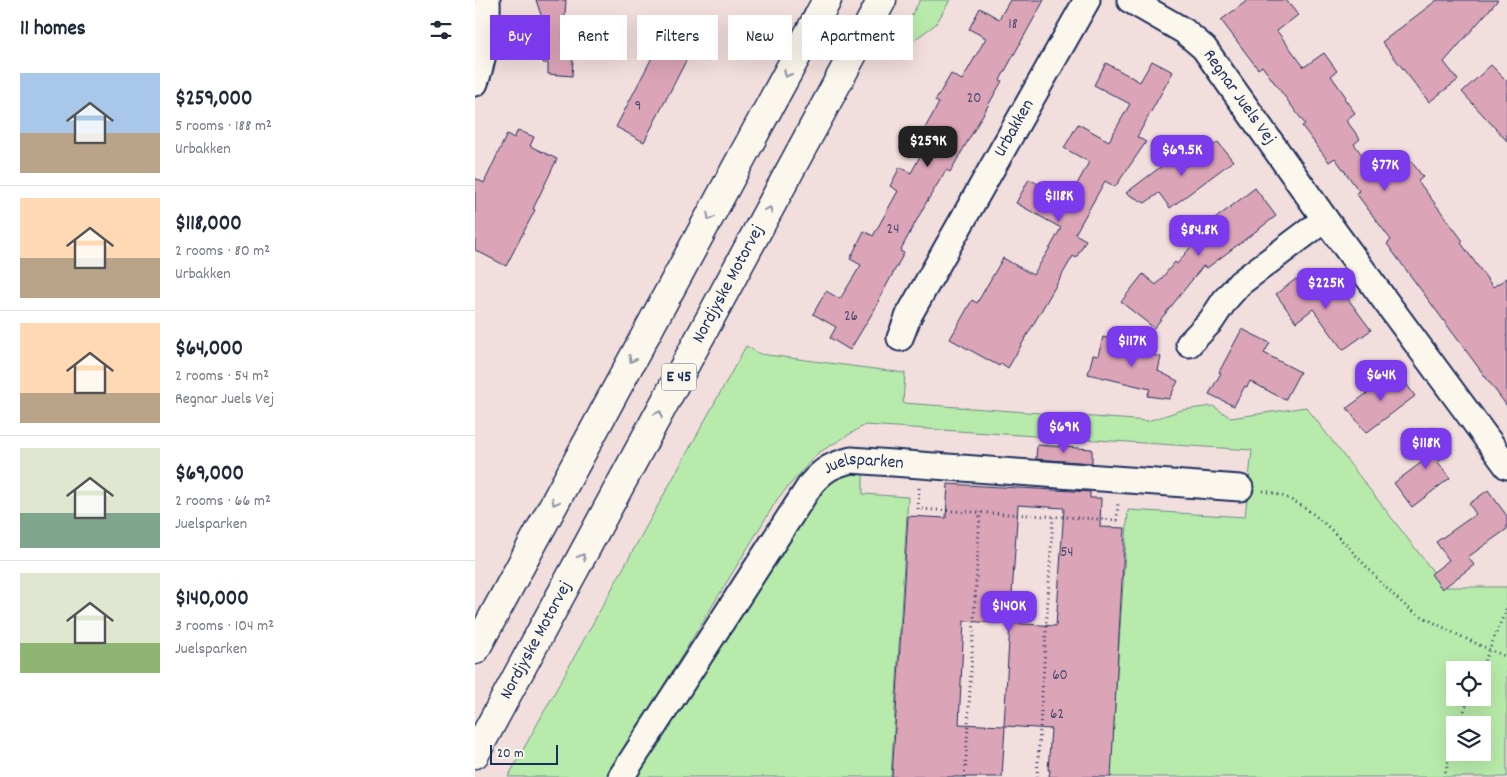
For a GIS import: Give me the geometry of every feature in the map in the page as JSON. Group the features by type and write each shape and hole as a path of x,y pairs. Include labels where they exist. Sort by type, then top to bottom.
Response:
{"highway":[{"path":"475,650 827,0"},
{"name":"Nordjyske Motorvej","path":"475,754 883,0"}],"street":[{"path":"475,83 481,66 487,30 487,0"},
{"name":"Urbakken","path":"900,338 909,315 1087,0"},
{"name":"Regnar Juels Vej","path":"1130,0 1184,31 1204,48 1325,219 1507,466"},
{"path":"1189,344 1211,321 1225,300 1240,283 1325,219"},
{"name":"Juelsparken","path":"621,777 811,484 822,472 835,464 851,460 1240,488"}],"path":[{"path":"921,465 918,509 1117,520 1119,479"},
{"path":"1240,488 1274,493 1291,500 1318,518 1411,610 1450,631 1507,657"},
{"path":"965,777 979,512"},
{"path":"1037,777 1053,517"},
{"path":"1484,661 1507,607"},
{"path":"1444,777 1449,761"}],"green space":[{"path":"920,0 950,0 936,24 913,41 912,15"},
{"path":"746,346 760,354 905,373 903,403 1148,421 1182,410 1213,406 1231,418 1306,407 1445,587 1507,587 1507,777 1110,777 1128,510 1245,517 1252,450 865,425 818,453 778,498 608,777 508,777"},
{"path":"863,465 863,494 908,497 891,777 630,777 823,479"}],"building":[{"path":"536,0 566,0 565,15 560,15 560,60 573,60 572,76 548,74 548,63 543,63 543,60 550,60 550,15 541,15"},
{"path":"1010,0 1044,0 1000,80 1002,81 950,172 946,170 926,203 900,251 904,253 879,302 850,350 830,338 836,327 813,314 826,291 840,299 861,265 850,259 864,231 873,236 898,191 890,186 900,167 911,173 933,132 925,128 939,103 935,101 951,74 962,80 986,38 969,29 980,8 999,19"},
{"path":"1248,0 1286,0 1298,15 1277,31 1304,67 1324,53 1337,71 1331,76 1355,113 1346,120 1360,139 1354,144 1376,174 1405,153 1423,177 1418,181 1463,241 1461,243 1493,287 1507,278 1507,406 1387,244 1391,240 1356,193 1359,191 1335,158 1329,162 1302,126 1305,124 1262,66 1258,69 1221,20"},
{"path":"1437,0 1498,0 1444,62 1458,80 1429,102 1382,42"},
{"path":"651,60 686,60 644,142 616,127"},
{"path":"1152,61 1173,72 1137,137 1146,142 1115,187 1105,181 1075,234 1086,240 1076,258 1073,256 1008,368 1001,363 999,366 950,339 972,300 977,303 1003,258 1033,275 1051,246 1061,228 1016,203 1029,179 1068,201 1089,162 1064,148 1078,124 1109,141 1130,104 1094,85 1106,63 1140,82"},
{"path":"1491,65 1507,81 1507,141 1462,92"},
{"path":"518,130 534,137 530,146 557,159 533,209 535,210 506,266 475,250 475,178 484,183 507,134 514,138"},
{"path":"1218,142 1233,161 1170,208 1159,193 1145,203 1126,193 1171,159 1180,170"},
{"path":"1255,188 1276,216 1207,268 1203,266 1154,328 1121,302 1143,274 1156,285 1175,262 1177,264 1197,239 1194,235"},
{"path":"1331,276 1371,330 1343,350 1313,309 1296,322 1276,294 1296,279 1307,294"},
{"path":"1242,329 1270,343 1264,353 1300,372 1285,400 1250,381 1247,387 1245,386 1234,406 1209,394"},
{"path":"1103,337 1139,346 1135,351 1161,357 1158,371 1178,381 1169,399 1147,396 1150,389 1088,374 1093,355 1098,356"},
{"path":"1397,371 1415,396 1366,433 1347,408"},
{"path":"1433,427 1452,452 1438,462 1450,478 1412,507 1394,483 1430,456 1417,439"},
{"path":"1037,445 1092,449 1092,463 1036,459"},
{"path":"948,484 1090,492 1090,498 1101,498 1100,527 1125,528 1111,777 1049,777 1051,729 1005,726 1002,777 892,777 908,516 946,518","holes":["1018,505 1064,508 1056,626 1010,623","964,621 1010,624 1004,726 959,724"]},
{"path":"1488,490 1507,516 1507,529 1468,557 1474,565 1442,589 1431,574 1449,560 1436,542 1476,514 1469,504"}]}
